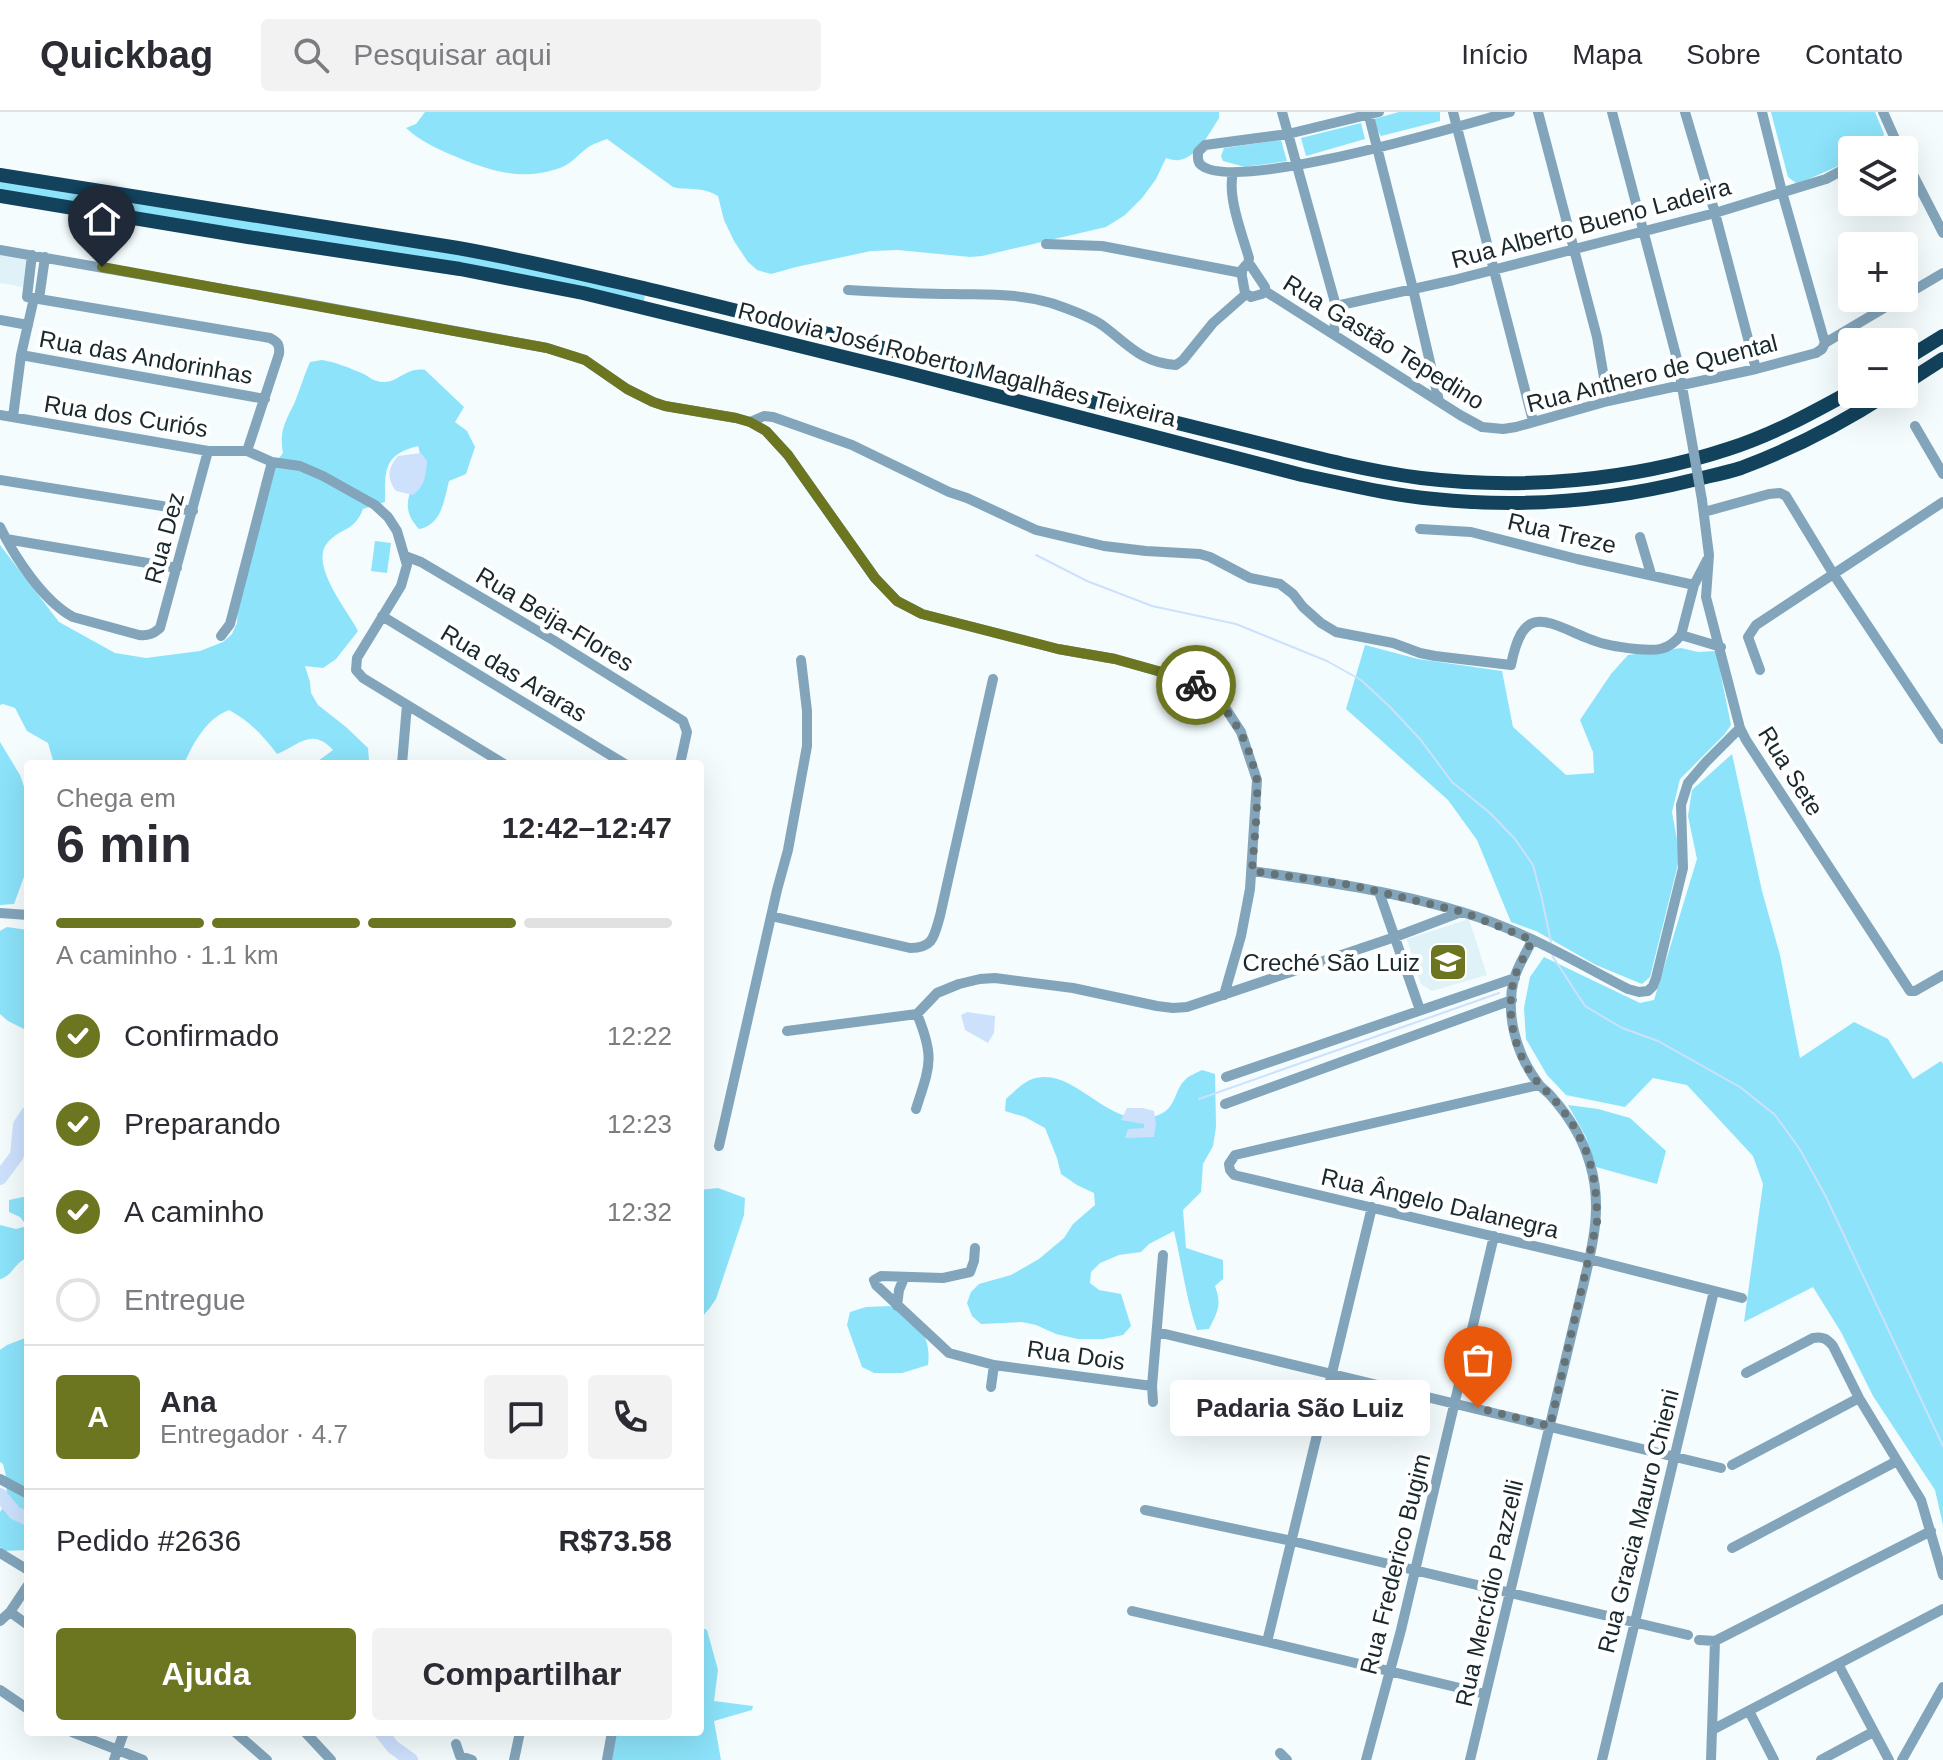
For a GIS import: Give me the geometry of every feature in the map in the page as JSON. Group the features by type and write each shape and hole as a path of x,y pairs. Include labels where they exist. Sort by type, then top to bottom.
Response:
{"highway":[{"name":"Rodovia José Roberto Magalhães Teixeira","path":"0,175 458,248 528,262 820,331 904,355 1312,457 1418,478 1487,483 1537,482 1646,470 1702,457 1754,440 1838,399"},
{"name":"Rodovia José Roberto Magalhães Teixeira","path":"0,196 460,269 583,293 905,372 1302,475 1431,499 1491,503 1559,500 1629,493 1670,485 1740,468 1798,443 1865,408"},
{"path":"1918,351 1943,336"},
{"path":"1918,375 1943,359"}],"street":[{"path":"1282,112 1336,306 1334,334"},
{"path":"1453,112 1533,421"},
{"path":"1439,401 1376,147 1372,113 1288,134 1208,144 1199,149 1197,156 1202,165 1233,173 1298,166 1376,147 1510,112"},
{"path":"1538,112 1597,337 1608,401"},
{"name":"Rua Sete","path":"1612,112 1677,359 1704,512 1709,555 1706,597 1740,728 1910,991 1943,975"},
{"path":"1685,112 1756,369"},
{"path":"1762,112 1825,343"},
{"path":"1883,112 1894,136"},
{"path":"1046,244 1102,246 1245,269 1251,266 1265,287 1262,294 1253,297 1246,294 1243,288 1245,269 1249,258 1234,205 1233,173"},
{"name":"Rua Alberto Bueno Ladeira","path":"1336,306 1494,270 1715,213 1838,173"},
{"path":"1918,184 1943,233"},
{"path":"0,250 547,348 585,360 627,389 653,402 750,422 766,431 788,455 875,578 897,601 922,614 1179,677 1206,691 1226,709 1241,732 1257,780 1252,871 1241,936 1224,995"},
{"path":"32,255 33,298"},
{"path":"13,417 21,355 45,257"},
{"name":"Rua Anthero de Quental","path":"1918,288 1943,273"},
{"path":"848,290 1020,296 1073,311 1101,324 1139,355 1156,363 1176,365 1213,323 1246,294"},
{"name":"Rua Gastão Tepedino","path":"1265,291 1482,427"},
{"path":"33,298 277,341 279,354 247,451 272,462 300,466 375,505 397,531 406,560 401,586 357,658 356,670 363,678 497,760"},
{"name":"Rua Anthero de Quental","path":"1482,427 1516,427 1608,401 1816,353 1825,343 1878,312"},
{"path":"0,320 28,325"},
{"name":"Rua das Andorinhas","path":"21,355 265,399"},
{"name":"Rua dos Curiós","path":"0,415 208,451 247,451"},
{"path":"750,422 764,416 773,417 852,445 1036,530 1104,546 1210,557 1250,578 1280,584 1321,623 1336,632 1393,643 1435,656 1511,665 1515,643 1521,632 1543,621 1611,647 1648,650 1673,645 1681,635 1694,585 1709,555"},
{"path":"1915,426 1943,474"},
{"name":"Rua Dez","path":"6,539 21,564 64,613 139,635 154,633 160,628 208,451"},
{"path":"221,636 230,624 272,462"},
{"path":"0,480 193,511"},
{"path":"1704,512 1769,494 1786,496 1834,575 1943,739"},
{"path":"1760,670 1749,642 1750,632 1756,625 1943,502"},
{"path":"0,527 6,539 177,568"},
{"name":"Rua Treze","path":"1420,529 1471,532 1694,585"},
{"path":"1640,537 1651,574"},
{"name":"Rua Beija-Flores","path":"406,560 421,562 683,721 687,732 681,760"},
{"name":"Rua das Araras","path":"382,616 618,760"},
{"path":"1681,635 1721,647"},
{"path":"719,1146 788,850 806,755 807,711 801,660"},
{"path":"771,916 910,948 923,948 932,941 993,679"},
{"path":"402,760 407,705"},
{"path":"1252,871 1351,885 1463,912 1532,940 1628,989 1648,991 1656,978 1683,868 1681,805 1688,783 1740,728"},
{"path":"1379,892 1420,1010"},
{"path":"787,1031 917,1014 937,993 959,984 995,978 1073,988 1173,1008 1187,1007 1463,912"},
{"path":"0,913 24,915"},
{"name":"Rua Mercídio Pazzelli","path":"1470,1760 1597,1222 1597,1195 1591,1165 1581,1139 1550,1094 1539,1085 1516,1042 1512,1021 1515,978 1532,940"},
{"path":"1226,1077 1515,978"},
{"path":"1225,1104 1512,1000"},
{"path":"916,1109 930,1058 928,1041 917,1014"},
{"name":"Rua Ângelo Dalanegra","path":"1539,1085 1235,1155 1229,1164 1230,1170 1234,1175 1742,1298"},
{"path":"1267,1642 1372,1207"},
{"name":"Rua Frederico Bugim","path":"1366,1760 1415,1571 1494,1236"},
{"name":"Rua Dois","path":"975,1248 970,1272 943,1278 881,1276 874,1280 883,1293 949,1353 994,1365 1152,1386"},
{"path":"1153,1402 1163,1255"},
{"path":"897,1306 904,1278"},
{"name":"Rua Gracia Mauro Chieni","path":"1602,1760 1714,1291"},
{"path":"1157,1332 1726,1466 1859,1398"},
{"path":"1746,1373 1813,1338 1820,1336 1827,1339 1921,1500 1943,1575"},
{"name":"Rua Dois","path":"991,1387 994,1365"},
{"path":"1732,1548 1897,1461"},
{"path":"0,1479 24,1492"},
{"path":"1145,1510 1292,1541 1688,1635"},
{"path":"1699,1640 1715,1641 1931,1531"},
{"path":"0,1553 24,1568"},
{"path":"0,1621 24,1591"},
{"path":"1712,1730 1943,1609"},
{"path":"1132,1611 1485,1694"},
{"path":"10,1612 24,1622"},
{"path":"1711,1760 1715,1641"},
{"path":"1838,1664 1889,1760"},
{"path":"1902,1760 1943,1687"},
{"path":"0,1690 24,1706"},
{"path":"1749,1711 1774,1760"},
{"path":"1821,1760 1873,1732"},
{"path":"80,1736 116,1755 143,1760"},
{"path":"116,1755 123,1736"},
{"path":"240,1736 267,1760"},
{"path":"309,1736 331,1760"},
{"path":"514,1760 519,1736"},
{"path":"607,1760 611,1736"},
{"path":"456,1744 460,1756 472,1760"}],"shaded area":[{"path":"425,112 1219,112 1219,118 1192,155 1178,160 1166,158 1142,198 1125,215 1106,227 982,256 871,251 771,274 757,270 748,262 724,220 718,196 701,190 673,187 607,139 590,146 560,168 533,174 508,173 445,152 424,142 406,128 416,124"},
{"path":"1399,112 1440,112 1440,121 1381,136 1374,119"},
{"path":"1771,112 1875,112 1883,136 1838,136 1838,166 1802,182 1796,183 1788,177"},
{"path":"1361,123 1365,139 1306,156 1301,138"},
{"path":"1281,140 1287,161 1245,167 1223,161 1221,156 1224,148"},
{"path":"0,178 425,247 645,292 644,303 0,190"},
{"path":"0,255 27,259 23,287 0,283"},
{"path":"310,362 332,362 379,382 389,382 412,371 425,370 464,407 455,422 467,431 475,447 466,474 449,481 441,511 427,527 419,529 408,507 419,469 418,446 398,454 388,465 385,502 363,509 356,522 333,537 323,551 326,575 358,631 336,659 323,668 305,666 311,693 318,705 368,748 369,760 319,760 333,750 325,743 312,739 277,754 256,729 229,710 207,725 186,760 53,760 48,743 27,731 15,708 0,705 0,545 59,622 115,653 146,658 200,651 223,642 232,634 237,623 262,480 283,453 284,427"},
{"path":"421,453 427,461 420,488 413,495 396,491 390,477 395,460 398,456"},
{"path":"375,541 391,543 387,573 371,571"},
{"path":"1365,645 1418,659 1502,671 1513,727 1566,775 1594,773 1593,752 1580,720 1628,655 1681,648 1698,652 1716,651 1731,725 1680,779 1672,812 1680,856 1650,977 1642,984 1596,965 1536,931 1511,922 1477,840 1448,800 1346,709"},
{"path":"0,742 24,786 24,877 14,904 0,905"},
{"path":"1732,754 1762,891 1780,955 1800,1058 1854,1022 1888,1039 1913,1079 1941,1061 1943,1064 1943,1525 1935,1490 1873,1396 1841,1332 1813,1287 1744,1322 1763,1184 1753,1156 1687,1085 1653,1078 1625,1107 1566,1095 1547,1075 1526,1039 1524,1008 1530,977 1544,957 1640,1003 1654,1000 1697,859 1688,816 1692,790"},
{"name":"Creché São Luiz","path":"1469,919 1487,975 1432,991 1421,984 1407,939"},
{"path":"7,927 24,929 24,1029 0,1014 0,931"},
{"path":"967,1012 995,1016 994,1033 988,1043 965,1030 961,1015"},
{"path":"1202,1070 1215,1074 1216,1127 1213,1146 1203,1164 1201,1192 1183,1210 1186,1248 1223,1260 1223,1279 1215,1286 1218,1308 1209,1329 1197,1330 1174,1231 1149,1244 1141,1252 1119,1255 1100,1263 1091,1272 1090,1283 1099,1290 1121,1294 1131,1326 1123,1335 1078,1339 1022,1322 981,1324 972,1316 967,1303 971,1292 979,1284 1011,1275 1039,1259 1095,1205 1094,1193 1061,1174 1045,1128 1005,1111 1006,1099 1030,1080 1046,1077 1062,1080 1122,1115 1139,1119 1163,1113 1172,1104 1182,1083"},
{"path":"1568,1105 1630,1118 1666,1151 1657,1184 1596,1167 1586,1137"},
{"path":"1127,1108 1154,1111 1154,1137 1125,1138 1128,1129 1144,1128 1144,1124 1121,1120"},
{"path":"718,1188 745,1198 744,1215 716,1299 704,1315 704,1190"},
{"path":"24,1197 24,1222 9,1212 9,1200"},
{"path":"0,1225 16,1229 24,1227 24,1260 0,1279"},
{"path":"891,1306 915,1323 925,1336 928,1365 902,1373 874,1373 862,1367 847,1325 850,1312 866,1307"},
{"path":"24,1339 24,1550 4,1551 0,1547 0,1512 7,1500 6,1476 0,1462 0,1350"},
{"path":"704,1629 707,1630 718,1670 714,1701 753,1706 752,1710 714,1721 721,1760 610,1760 613,1736 704,1736"}],"waterway":[{"path":"1036,555 1087,581 1152,606 1236,624 1327,661 1361,680 1420,739 1452,782 1490,813 1515,839 1533,865 1551,942"},
{"path":"1552,952 1585,1006 1622,1028 1658,1041 1740,1087 1775,1115 1799,1148 1825,1195 1943,1446"},
{"path":"1199,1099 1499,993"},
{"path":"0,1178 17,1155 20,1125 24,1119"},
{"path":"0,1495 15,1513 24,1517"},
{"path":"384,1736 411,1760"}],"way so far":[{"path":"1196,685 1226,709 1241,732 1251,756 1257,780 1252,871 1351,885 1463,912 1532,940 1515,978 1512,1021 1516,1042 1539,1085 1550,1094 1581,1139 1591,1165 1597,1195 1597,1222 1550,1426 1478,1408"}],"place":[{"name":"Creché São Luiz","path":"1448,962"},
{"name":"Padaria São Luiz","path":"1478,1408"}],"route":[{"path":"102,267 547,348 585,360 627,389 653,402 750,422 766,431 788,455 875,578 897,601 922,614 1058,649 1115,659 1179,677 1196,685"}]}
